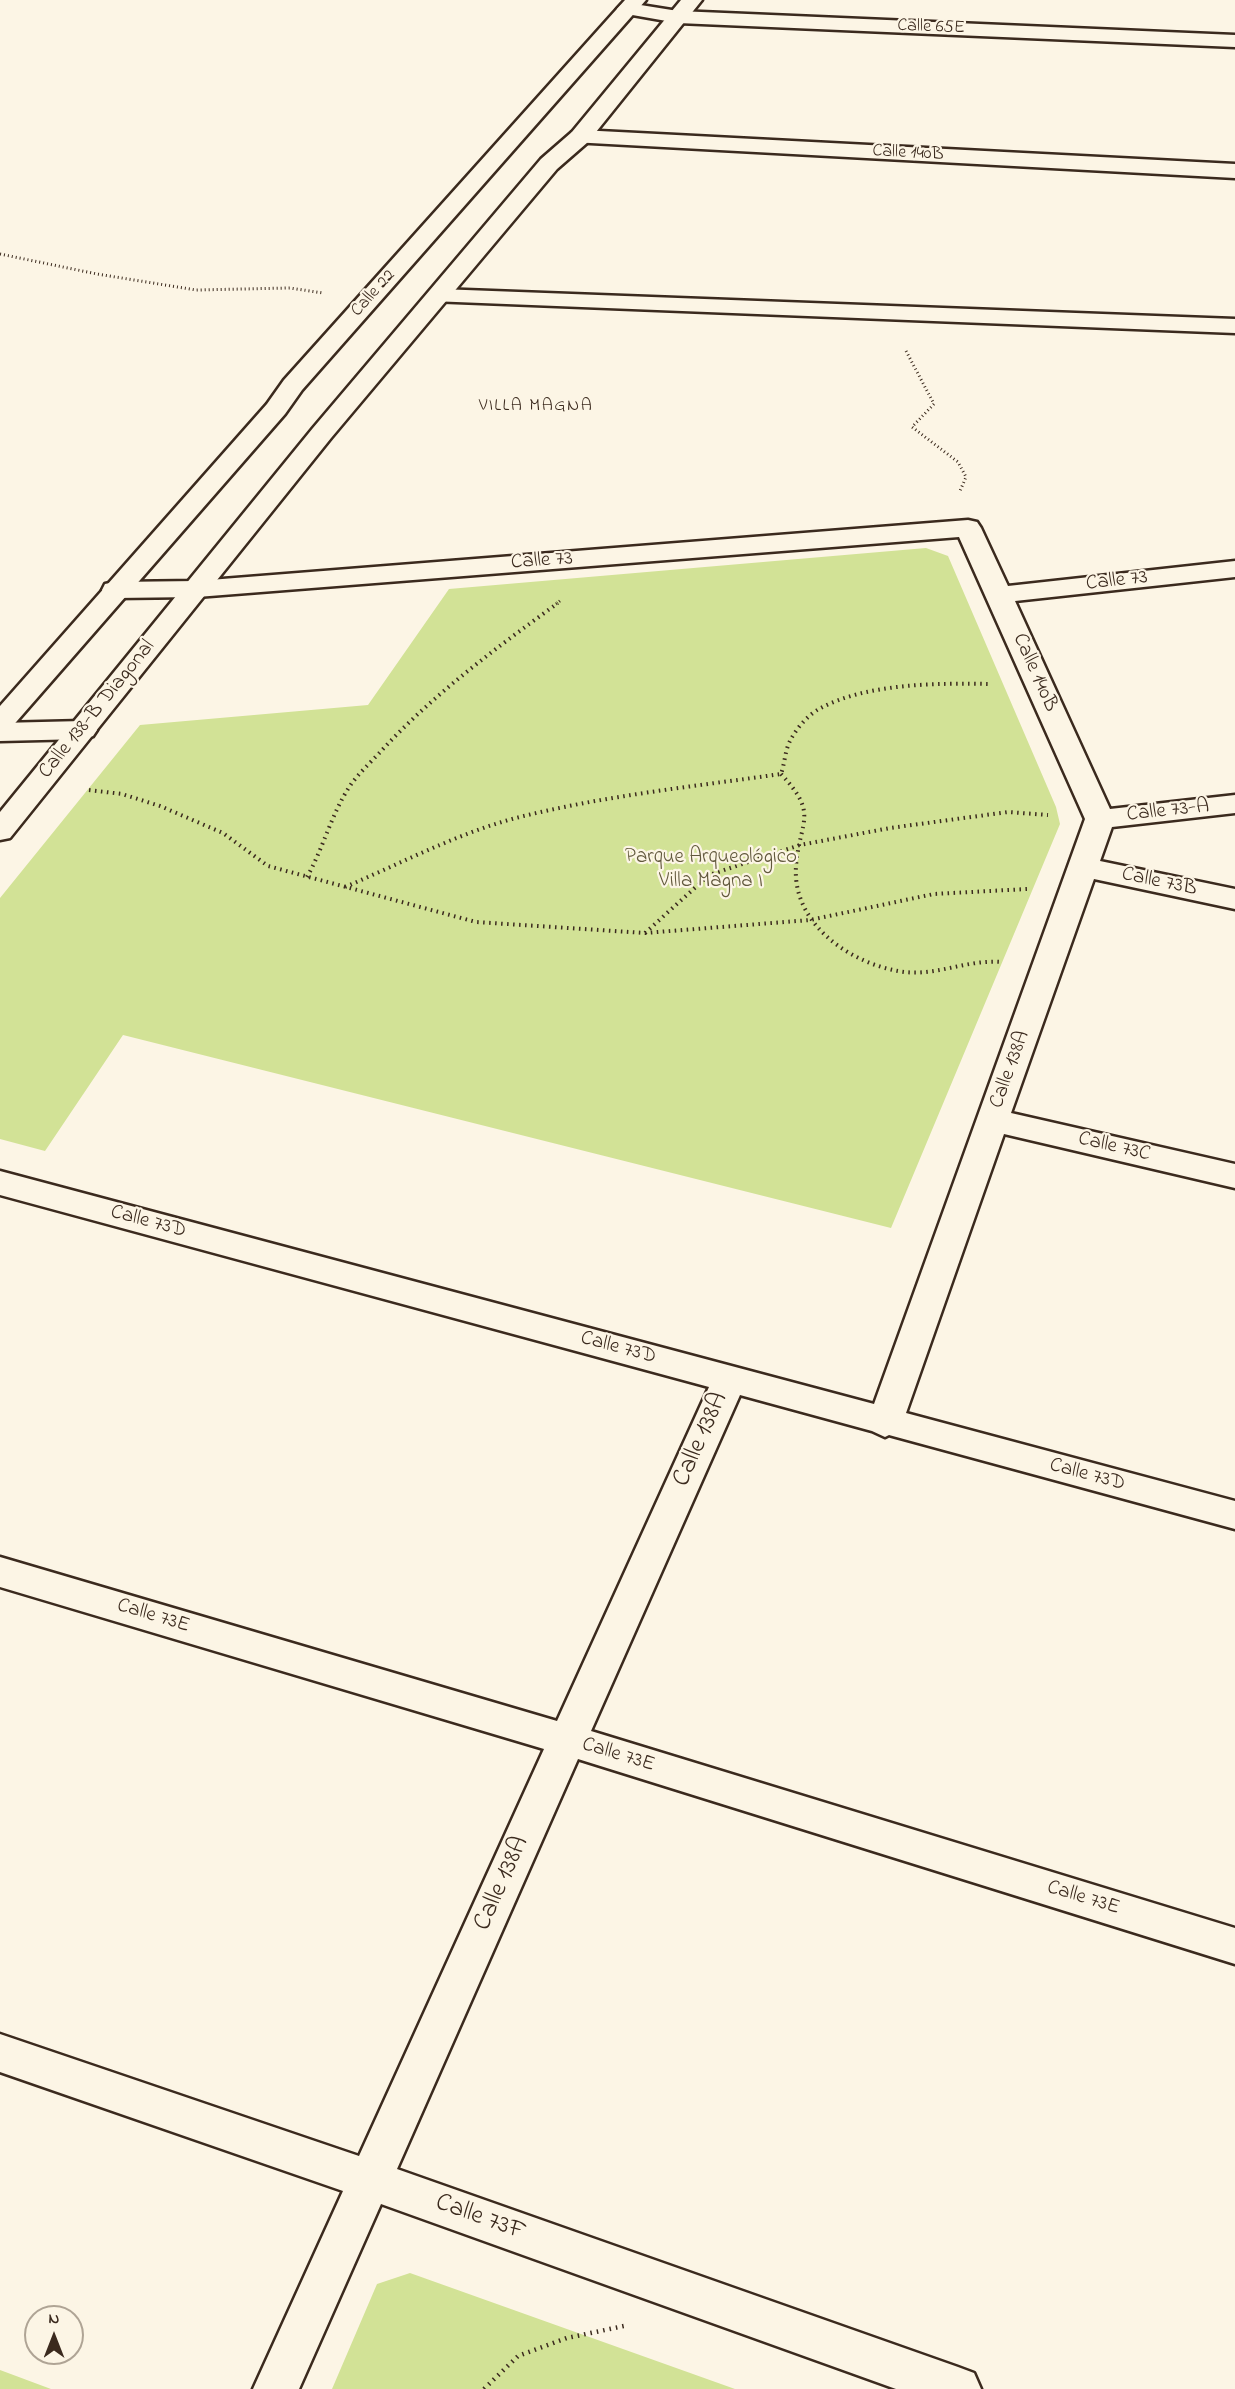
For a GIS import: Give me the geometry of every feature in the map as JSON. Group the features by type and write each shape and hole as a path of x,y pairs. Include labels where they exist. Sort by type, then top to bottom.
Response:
{"street":[{"path":"197,589 322,433 549,164 580,137 692,0"},
{"name":"Calle 65E","path":"632,4 678,17 1235,41"},
{"name":"Calle 22","path":"115,590 276,409 293,384 632,4"},
{"name":"Calle 140B","path":"580,137 1235,171"},
{"path":"439,296 1235,326"},
{"name":"Calle 73","path":"115,590 197,589 956,529"},
{"name":"Calle 140B","path":"956,529 998,595 1100,819"},
{"name":"Calle 73","path":"998,595 1235,569"},
{"name":"Calle 138-B Diagonal","path":"0,831 197,589"},
{"path":"0,723 115,590"},
{"path":"0,732 83,730"},
{"name":"Calle 73-A","path":"1100,819 1235,804"},
{"name":"Calle 138A","path":"885,1423 1100,819"},
{"name":"Calle 73B","path":"1083,867 1235,899"},
{"name":"Calle 73C","path":"993,1120 1235,1176"},
{"name":"Calle 73D","path":"0,1183 730,1379 885,1423 1235,1515"},
{"name":"Calle 138A","path":"276,2389 730,1379"},
{"name":"Calle 73E","path":"0,1572 568,1740 1235,1946"},
{"name":"Calle 73F","path":"0,2053 370,2180 958,2389"}],"path":[{"path":"0,254 108,276 196,290 290,288 325,293"},
{"path":"887,313 934,404 912,427 958,462 966,477 956,529"},
{"path":"307,877 319,855 330,824 352,783 410,720 480,660 568,595"},
{"path":"781,774 789,741 817,710 849,698 925,685 994,685"},
{"path":"345,887 451,841 526,815 607,799 781,774"},
{"path":"781,774 797,791 806,819 795,869 797,897 810,920 854,958 887,969 921,973 973,961 1005,962"},
{"path":"80,788 122,794 160,806 223,833 268,866 476,922 645,933 810,920 934,894 1035,889"},
{"path":"645,933 710,875 800,845 890,828 1008,812 1050,815"},
{"path":"484,2389 518,2356 567,2338 625,2326"}],"green space":[{"name":"Parque Arqueológico Villa Magna I","path":"926,548 948,556 1056,807 1060,824 891,1228 123,1035 45,1151 0,1139 0,898 140,725 368,705 449,589"},
{"path":"410,2273 735,2389 332,2389 377,2284"},
{"path":"0,2370 51,2389 0,2389"}],"district":[{"name":"VILLA MAGNA","path":"536,407"}]}
